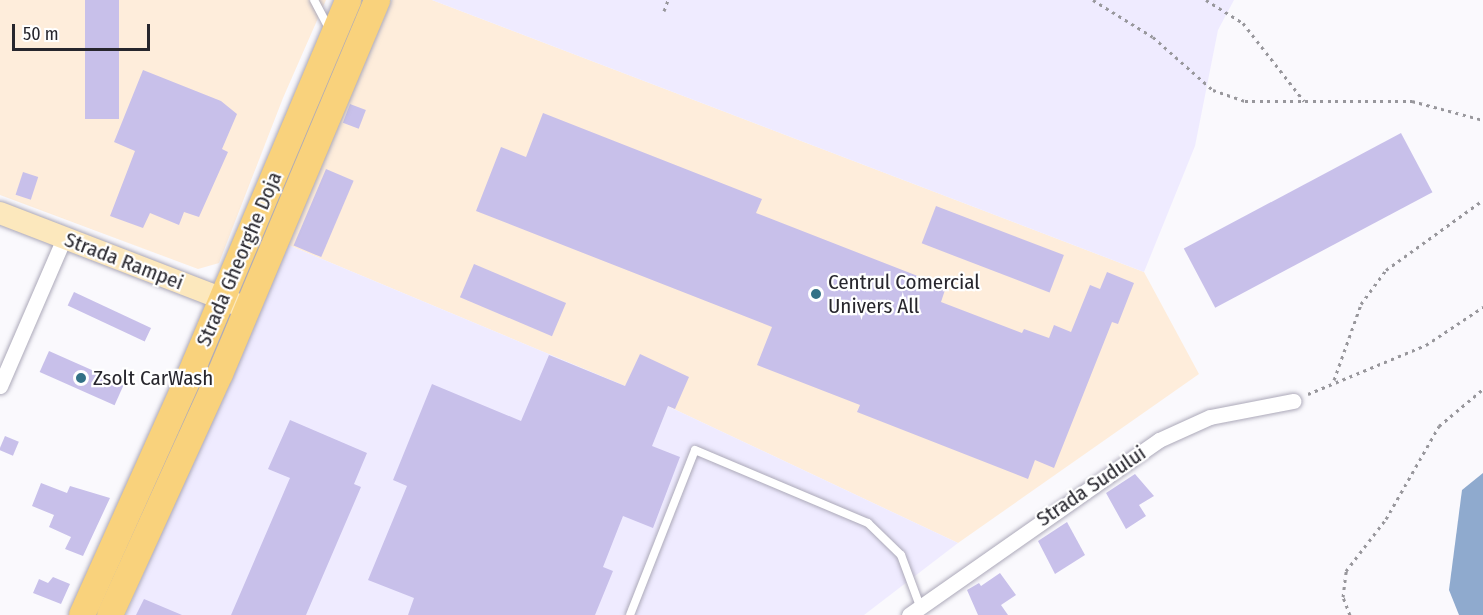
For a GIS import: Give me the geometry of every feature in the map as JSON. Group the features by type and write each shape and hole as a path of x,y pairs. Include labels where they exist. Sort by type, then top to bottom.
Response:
{"main road":[{"name":"Strada Gheorghe Doja","path":"82,615 348,0"},
{"name":"Strada Gheorghe Doja","path":"110,615 248,309 377,0"},
{"name":"Strada Rampei","path":"0,213 248,309"}],"street":[{"path":"0,386 64,238"},
{"name":"Strada Sudului","path":"914,611 1159,440 1210,417 1293,401"}],"lane":[{"path":"314,0 333,35"},
{"path":"630,615 695,450 868,524 901,555 914,611"}],"path":[{"path":"663,11 668,0"},
{"path":"1093,0 1153,37 1213,90 1245,101 1412,101 1483,120"},
{"path":"1206,0 1243,23 1304,101"},
{"path":"1334,380 1361,304 1386,270 1483,200"},
{"path":"1293,401 1334,380 1354,377 1426,345 1483,307"},
{"path":"1350,615 1343,597 1346,571 1386,519 1439,426 1483,389"}],"shaded area":[{"path":"0,0 326,0 283,98 219,263 198,269 0,195"},
{"path":"392,0 432,0 1144,272 1199,374 958,543 625,386 286,244"},
{"path":"432,0 1234,0 1218,30 1195,146 1144,272"},
{"path":"286,244 625,386 958,543 864,615 126,615"}],"water":[{"path":"1483,473 1483,615 1459,615 1449,590 1462,490"}],"building":[{"path":"85,0 119,0 119,119 85,119"},
{"path":"143,70 221,101 237,114 222,149 228,152 199,217 184,212 179,225 150,213 143,228 110,216 135,151 114,142"},
{"path":"350,104 366,110 359,129 343,123"},
{"name":"Centrul Comercial Univers All","path":"543,113 762,199 756,213 946,287 941,302 1022,333 1024,329 1049,338 1054,325 1071,332 1090,285 1100,289 1107,272 1134,283 1118,324 1112,322 1054,468 1035,460 1028,479 857,412 860,405 757,365 772,327 476,211 501,147 526,157"},
{"path":"1401,133 1432,192 1215,308 1184,248"},
{"path":"326,169 354,181 321,257 294,245"},
{"path":"23,172 38,177 31,200 16,195"},
{"path":"936,206 1064,255 1050,292 922,243"},
{"path":"474,264 566,303 552,336 460,297"},
{"path":"74,292 151,328 145,342 68,306"},
{"name":"Zsolt CarWash","path":"49,351 124,384 115,405 40,372"},
{"path":"640,354 689,377 675,409 668,406 652,446 680,457 653,528 623,516 603,567 613,571 595,615 408,615 414,598 368,580 407,486 393,480 432,384 521,421 549,355 625,386"},
{"path":"290,420 367,453 354,484 361,487 306,615 231,615 290,478 268,469"},
{"path":"5,436 19,442 13,456 0,450"},
{"path":"1135,474 1154,496 1139,505 1146,516 1126,529 1106,493"},
{"path":"41,483 67,493 70,486 110,498 83,556 65,549 71,537 49,527 54,515 32,506"},
{"path":"1067,522 1085,555 1055,574 1038,541"},
{"path":"1000,573 1016,595 1001,605 1008,615 978,615 967,590 979,583 981,586"},
{"path":"53,577 70,584 61,604 33,593 39,579 48,583"},
{"path":"144,599 182,615 136,615"}],"place":[{"name":"Centrul Comercial Univers All","path":"816,294"},
{"name":"Zsolt CarWash","path":"81,378"}]}
